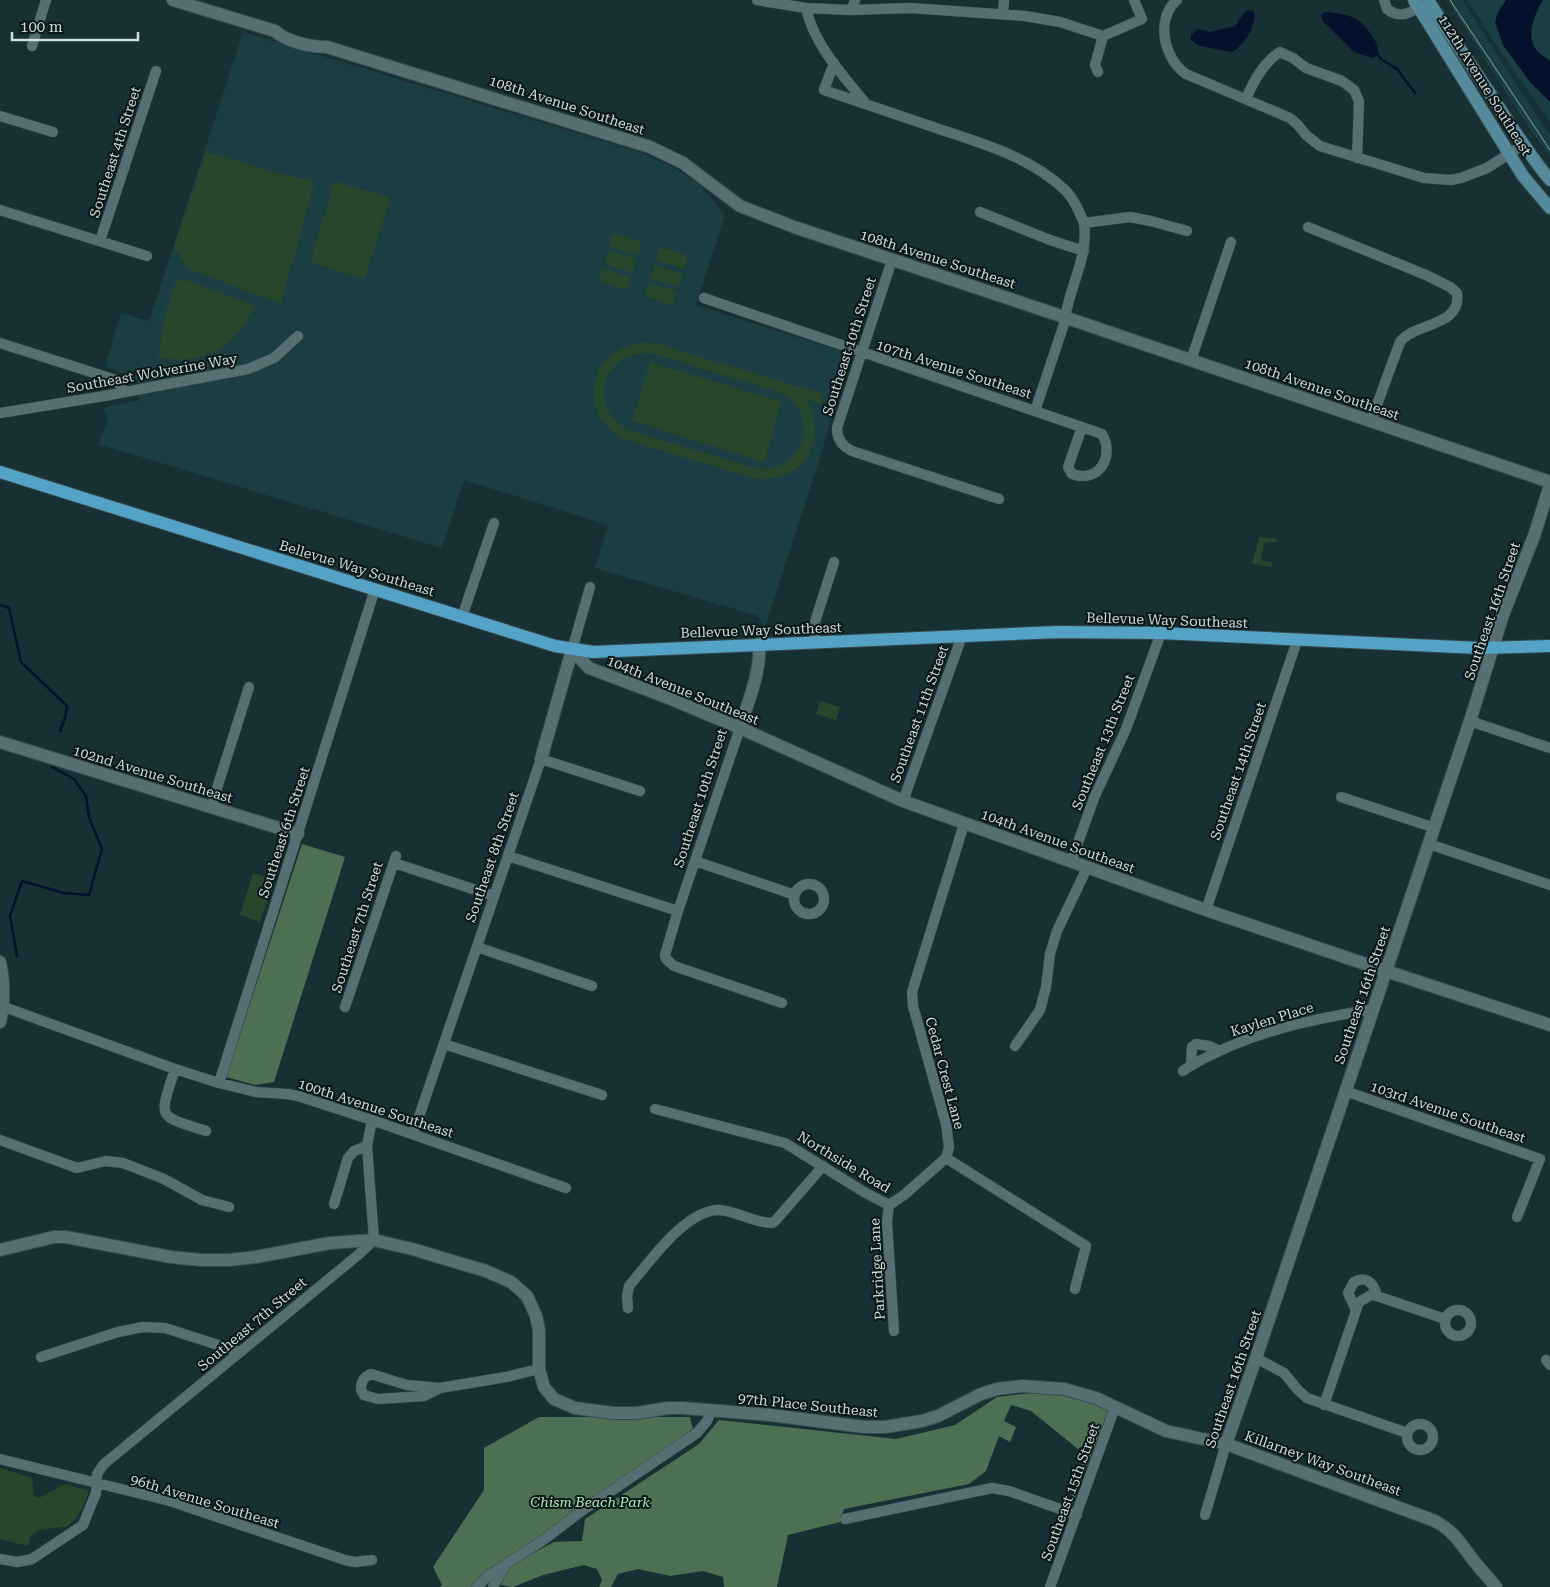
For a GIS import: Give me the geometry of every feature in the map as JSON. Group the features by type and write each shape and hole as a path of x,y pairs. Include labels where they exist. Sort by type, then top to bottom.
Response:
{"main road":[{"name":"112th Avenue Southeast","path":"1420,2 1450,36 1484,83 1523,145 1550,180"},
{"name":"112th Avenue Southeast","path":"1420,2 1523,176 1550,208"},
{"name":"Bellevue Way Southeast","path":"0,472 572,650 593,652 1058,632 1161,633 1494,648 1550,647"}],"street":[{"path":"32,46 46,0"},
{"name":"108th Avenue Southeast","path":"172,0 275,31 281,36 316,47 327,47 650,147 683,162 732,201 752,212 1371,421 1550,484"},
{"path":"756,0 806,8 853,5 1004,14 1060,22 1104,36 1142,20 1134,0"},
{"path":"1004,0 1004,14"},
{"path":"1177,0 1170,8 1165,27 1167,50 1174,62 1186,74 1290,118 1306,135 1320,146 1424,178 1451,180 1487,168 1523,145"},
{"path":"1384,0 1387,9 1397,14 1411,13 1420,2"},
{"path":"806,8 811,28 834,63 866,104"},
{"path":"1098,72 1095,65 1104,36"},
{"path":"1246,100 1259,75 1274,56 1280,52 1306,68 1342,81 1354,90 1359,101 1357,158"},
{"path":"834,63 824,90 1020,158 1041,171 1072,198 1084,223 1086,234 1084,250 1068,302 1063,328 1035,411"},
{"name":"Southeast 4th Street","path":"100,241 156,71"},
{"path":"0,116 53,132"},
{"path":"0,210 147,256"},
{"path":"980,212 1032,233 1084,250"},
{"path":"1084,223 1130,218 1150,221 1187,231"},
{"path":"1308,227 1426,275 1450,287 1457,294 1457,305 1447,317 1440,322 1414,331 1404,338 1396,349 1371,421"},
{"path":"1191,360 1231,242"},
{"name":"Southeast 10th Street","path":"892,260 837,428 838,437 849,450 999,499"},
{"name":"107th Avenue Southeast","path":"704,298 861,353 1035,411 1082,427 1102,434 1107,446 1104,464 1093,474 1086,476 1072,474 1068,468 1082,427"},
{"name":"Southeast Wolverine Way","path":"0,413 248,369 274,358 298,336"},
{"path":"0,344 116,380 125,392"},
{"name":"Southeast 16th Street","path":"1205,1515 1226,1444 1374,1009 1506,608 1534,536 1550,484"},
{"path":"462,617 494,523"},
{"path":"815,643 815,622 834,562"},
{"name":"Southeast 8th Street","path":"413,1134 541,759 590,587"},
{"name":"Southeast 6th Street","path":"220,1083 376,589"},
{"name":"Southeast 13th Street","path":"1071,862 1097,792 1126,730 1161,633"},
{"name":"Southeast 11th Street","path":"903,801 962,636"},
{"name":"Southeast 14th Street","path":"1206,910 1297,640"},
{"name":"Southeast 10th Street","path":"759,644 760,658 758,669 678,911 666,949 666,959 674,966 782,1003"},
{"name":"104th Avenue Southeast","path":"572,650 589,668 740,728 903,801 1206,910 1386,972 1550,1024"},
{"path":"211,807 249,687"},
{"path":"1470,721 1550,748"},
{"name":"102nd Avenue Southeast","path":"0,742 298,834"},
{"path":"541,759 640,791"},
{"path":"1341,797 1434,828"},
{"name":"Cedar Crest Lane","path":"946,1158 949,1147 946,1124 913,1006 912,992 964,824"},
{"path":"1429,844 1550,885"},
{"path":"508,856 678,911"},
{"name":"Southeast 7th Street","path":"345,1007 395,859 494,896"},
{"path":"695,861 795,895"},
{"path":"1015,1046 1040,1010 1046,987 1050,954 1057,931 1087,868"},
{"path":"477,947 592,986"},
{"path":"0,962 4,987 4,1007 0,1022"},
{"name":"100th Avenue Southeast","path":"4,1007 175,1069 256,1092 298,1096 566,1188"},
{"name":"Kaylen Place","path":"1219,1051 1209,1046 1196,1044 1192,1047 1187,1068 1240,1041 1315,1019 1374,1009"},
{"path":"444,1044 602,1095"},
{"path":"175,1069 164,1105 166,1115 174,1121 206,1131"},
{"name":"103rd Avenue Southeast","path":"1345,1091 1540,1158 1517,1217"},
{"name":"Northside Road","path":"655,1109 780,1142 794,1148 864,1192 889,1205 904,1195 946,1158"},
{"path":"372,1120 367,1146 374,1240"},
{"path":"0,1140 77,1168 106,1161 123,1163 164,1179 202,1200 229,1208"},
{"path":"334,1204 348,1158 354,1151 367,1146"},
{"path":"946,1158 1086,1246 1075,1289"},
{"path":"628,1308 627,1296 629,1286 674,1234 686,1223 695,1217 717,1210 772,1223 822,1166"},
{"name":"Parkridge Lane","path":"889,1205 887,1222 894,1331"},
{"path":"0,1250 66,1237 171,1256 201,1260 228,1260 256,1258 330,1243 374,1240 412,1248 486,1271 520,1288 527,1296 537,1318 539,1330 539,1369 506,1377 440,1388 407,1385 371,1374 363,1380 361,1390 364,1395 378,1399 424,1396 440,1388"},
{"name":"Southeast 7th Street","path":"0,1559 17,1562 32,1559 83,1525 94,1498 97,1474 104,1464 358,1256 374,1240"},
{"path":"1356,1310 1348,1293 1351,1285 1357,1280 1364,1279 1371,1282 1378,1296"},
{"path":"1324,1405 1359,1302 1371,1295 1378,1296 1445,1319"},
{"path":"41,1357 118,1332 143,1327 165,1328 240,1352"},
{"path":"1256,1358 1284,1373 1302,1395 1324,1405 1407,1433"},
{"name":"97th Place Southeast","path":"539,1369 541,1379 548,1392 554,1398 575,1408 613,1413 637,1413 668,1408 770,1415 864,1427 885,1427 922,1422 945,1413 981,1394 997,1389 1022,1386 1064,1388 1096,1398 1115,1407"},
{"name":"Killarney Way Southeast","path":"1115,1407 1166,1431 1226,1444 1435,1521 1448,1528 1458,1538 1496,1587"},
{"name":"Southeast 15th Street","path":"1050,1587 1115,1407"},
{"path":"477,1587 489,1575 542,1541 583,1510 697,1433 707,1421 711,1411"},
{"name":"96th Avenue Southeast","path":"0,1459 170,1501 345,1560 355,1562 372,1560"},
{"path":"845,1519 992,1488 1009,1491 1076,1515"},
{"path":"493,1587 506,1564"}],"shaded area":[{"path":"1447,0 1462,0 1464,3 1550,136 1550,156 1528,126"},
{"path":"1467,0 1550,0 1550,122 1507,61"},
{"path":"1506,0 1543,0 1535,17 1531,36 1536,50 1550,61 1550,102 1530,82 1503,45 1495,22 1498,12"},
{"path":"1248,10 1254,12 1253,24 1245,40 1232,52 1200,46 1191,40 1191,35 1198,29 1210,32 1235,26"},
{"path":"1324,12 1352,17 1360,22 1375,40 1378,55 1372,58 1354,52 1323,21 1321,16"},
{"path":"243,32 643,153 678,170 701,186 725,215 696,305 850,354 820,458 765,627 758,616 595,568 608,525 464,480 442,548 98,444 108,420 103,408 139,400 138,381 105,366 121,313 149,321"}],"green space":[{"path":"206,152 265,169 266,171 312,180 314,185 281,304 187,268 174,246"},
{"path":"334,181 390,198 365,279 310,262"},
{"path":"613,233 642,242 638,255 609,246"},
{"path":"660,247 688,256 684,269 656,260"},
{"path":"608,250 637,259 632,273 604,264"},
{"path":"655,265 683,274 679,287 650,278"},
{"path":"602,268 631,277 627,290 598,281"},
{"path":"180,278 255,305 238,333 217,351 190,359 158,357 165,314 176,281"},
{"path":"649,283 677,291 673,305 645,296"},
{"path":"643,342 658,344 824,394 821,404 807,400 813,415 815,430 808,456 788,474 774,478 758,479 629,441 612,431 600,418 594,402 594,386 599,371 609,357 624,347","holes":["643,353 655,354 776,391 790,399 800,411 804,424 803,437 798,450 789,460 776,467 759,469 632,431 618,423 609,412 604,400 604,388 608,375 616,365 628,357"]},
{"path":"650,362 782,402 764,462 632,421"},
{"path":"1259,537 1276,539 1276,542 1264,544 1261,558 1263,561 1272,562 1272,567 1252,564"},
{"path":"820,701 840,707 836,720 816,714"},
{"path":"302,844 345,857 274,1082 255,1085 226,1077"},
{"path":"253,873 275,880 260,922 240,915"},
{"path":"1065,1389 1109,1408 1073,1503 1070,1501 1089,1442 1078,1449 1031,1411 1011,1405 1004,1421 1016,1427 1010,1442 999,1436 986,1471 969,1484 844,1509 840,1522 788,1535 777,1587 724,1587 723,1577 703,1571 670,1576 638,1569 618,1574 611,1587 599,1587 602,1580 597,1569 584,1565 543,1575 513,1587 501,1585 507,1567 554,1542 582,1541 585,1519 699,1444 719,1420 896,1439 955,1425 997,1397"},
{"path":"539,1417 690,1417 693,1429 482,1578 475,1587 440,1587 442,1585 433,1567 484,1490 484,1448"},
{"path":"0,1468 32,1478 34,1496 39,1498 65,1484 89,1491 77,1517 68,1526 41,1530 30,1536 28,1546 0,1539"}],"waterway":[{"path":"1378,55 1397,69 1415,93"},
{"path":"0,605 9,608 21,662 67,706 60,731"},
{"path":"17,956 10,916 22,881 64,893 89,895 102,849 89,817 86,796 74,779 52,767"}],"tram line":[{"path":"1450,0 1550,150"}],"park label":[{"name":"Chism Beach Park","path":"590,1502"}]}
